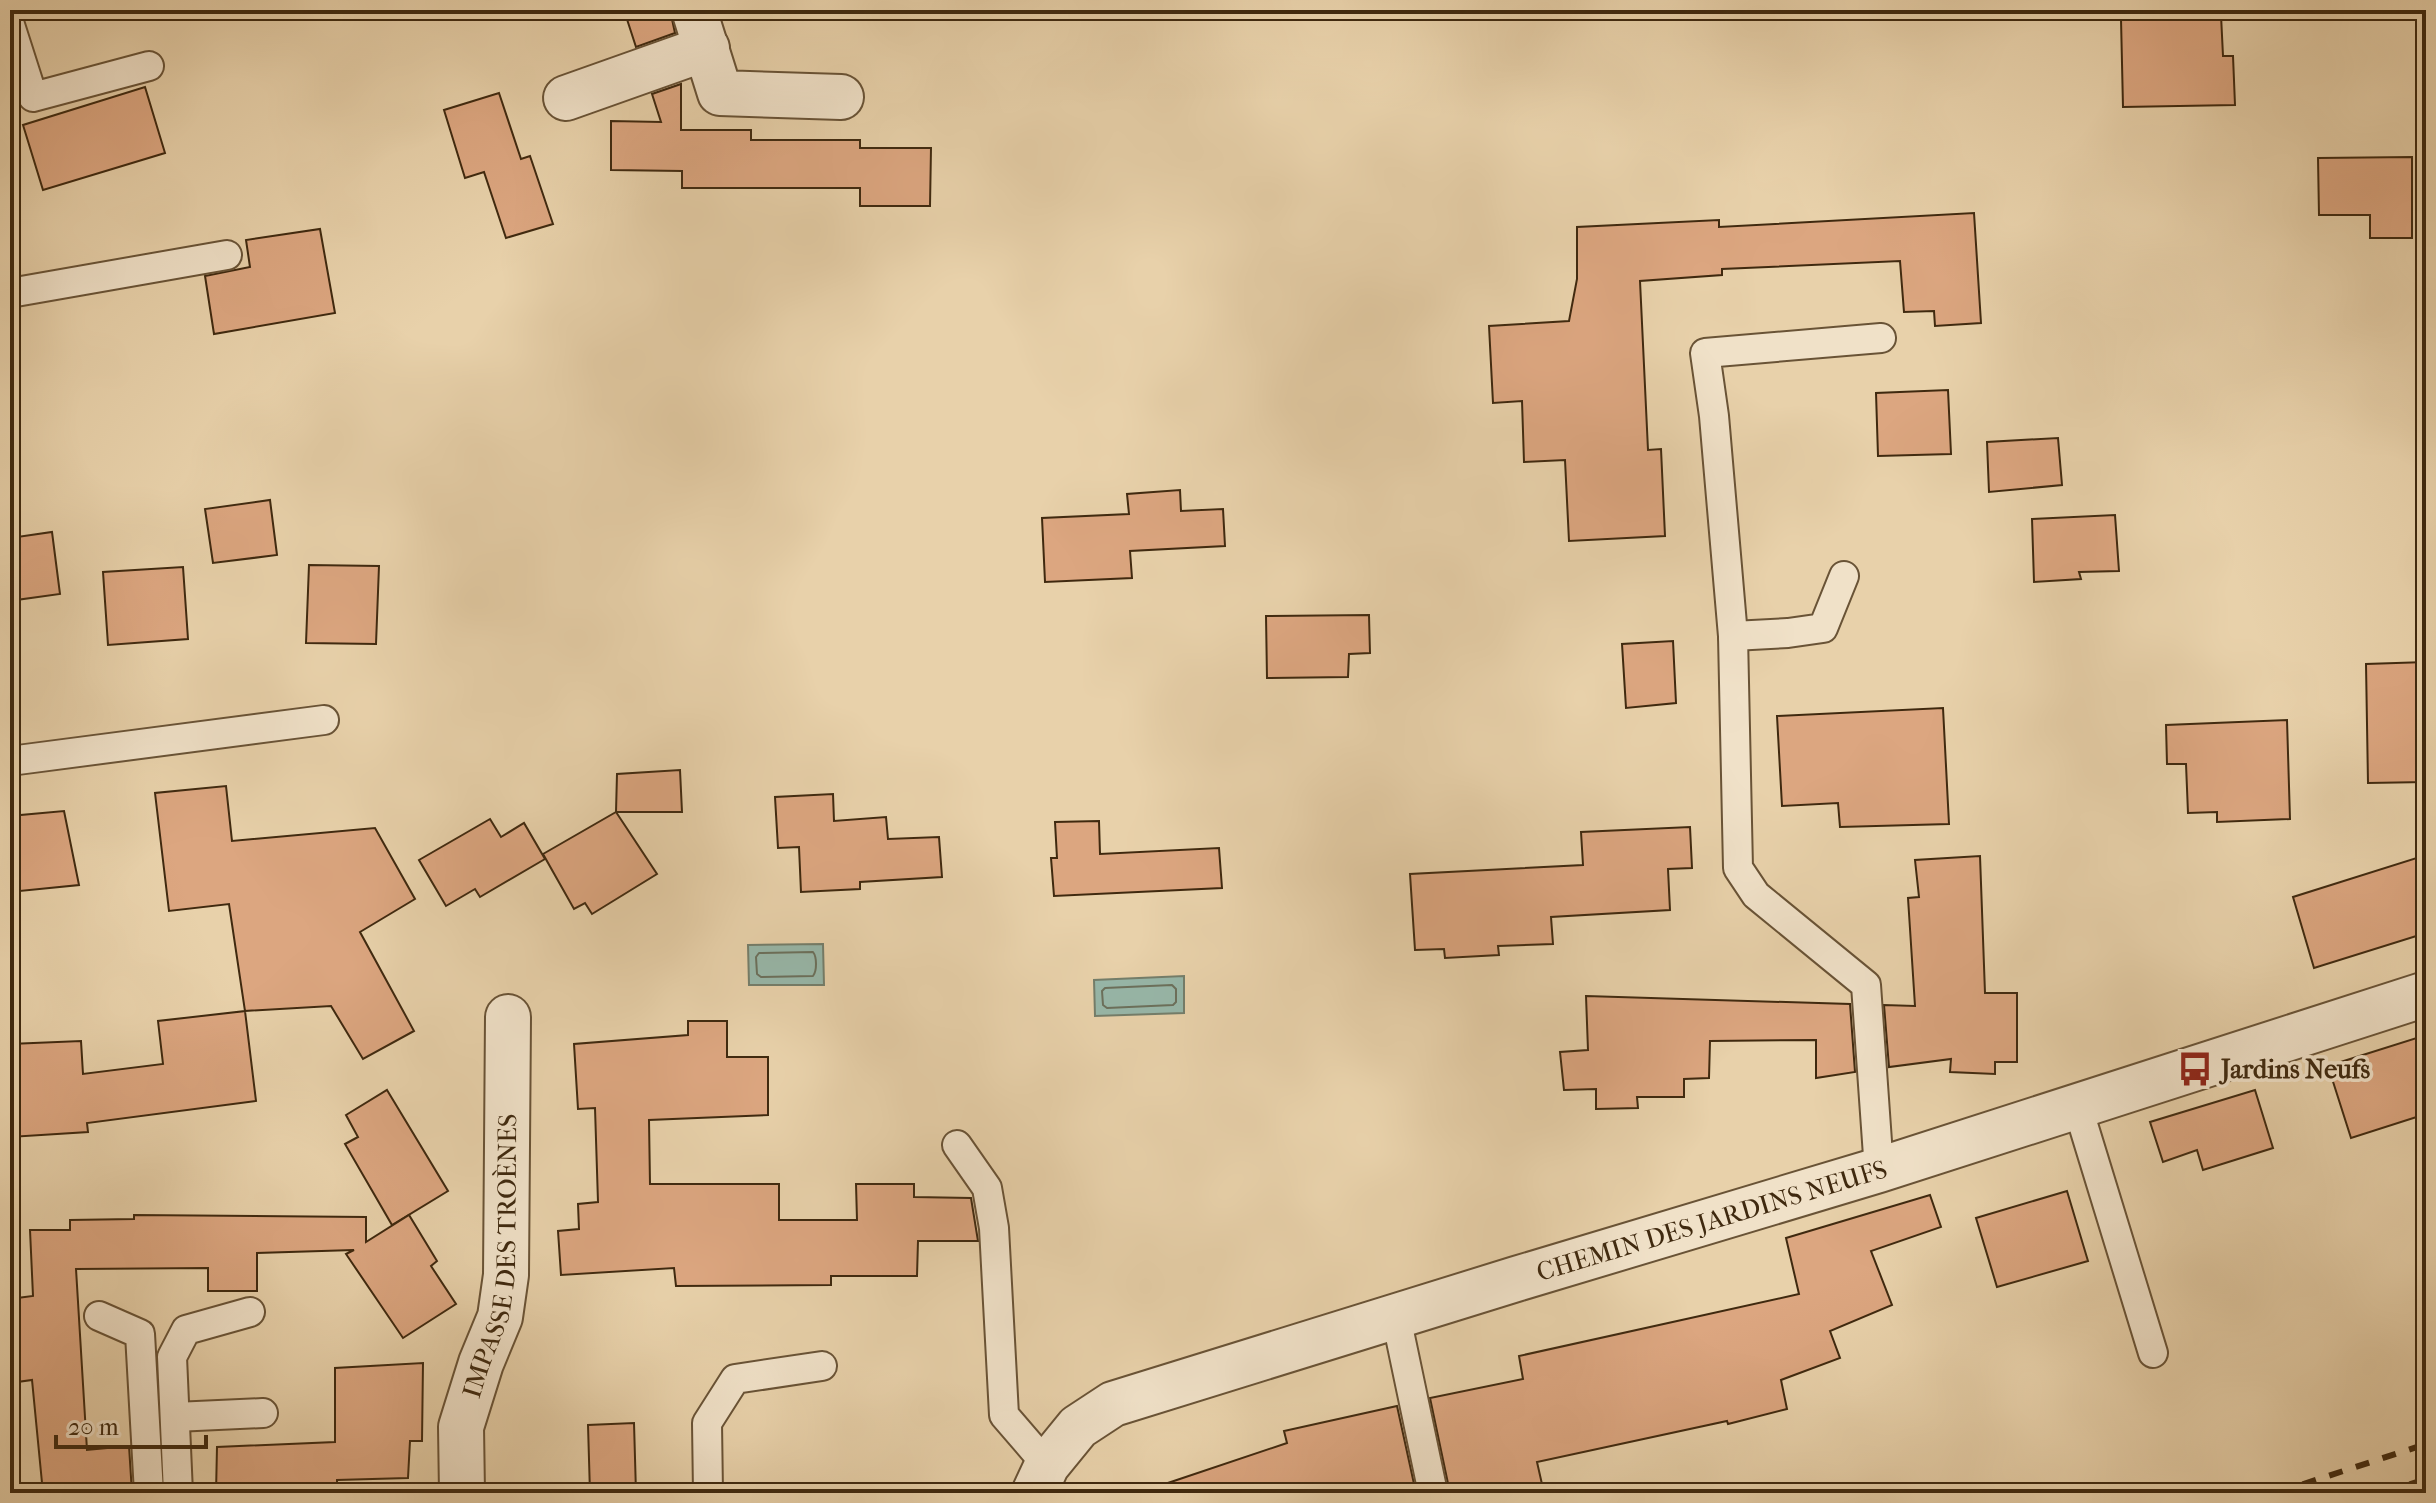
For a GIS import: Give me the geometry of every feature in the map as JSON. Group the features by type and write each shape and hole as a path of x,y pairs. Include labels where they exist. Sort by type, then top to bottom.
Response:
{"street":[{"path":"566,98 701,29 720,93 841,97"},
{"name":"CHEMIN DES JARDINS NEUFS","path":"1041,1479 1078,1427 1113,1404 2078,1108 2426,994"},
{"name":"IMPASSE DES TROÈNES","path":"462,1493 461,1427 481,1363 500,1317 506,1275 508,1017"}],"lane":[{"path":"10,25 33,97 149,66"},
{"path":"10,293 227,255"},
{"path":"1879,1170 1866,985 1756,895 1738,868 1733,636 1714,416 1705,353 1881,338"},
{"path":"1733,636 1823,628 1844,576"},
{"path":"10,761 324,720"},
{"path":"2078,1108 2153,1353"},
{"path":"957,1145 987,1188 994,1228 1004,1415 1041,1479"},
{"path":"178,1493 172,1357 186,1330 250,1312"},
{"path":"99,1316 140,1334 149,1493"},
{"path":"1396,1317 1433,1493"},
{"path":"708,1493 707,1423 735,1379 822,1366"},
{"path":"175,1417 263,1413"}],"water":[{"path":"823,944 824,985 749,985 748,945"},
{"path":"1184,976 1184,1013 1095,1016 1094,980"}],"building":[{"path":"624,10 670,10 675,33 636,47"},
{"path":"2221,15 2223,56 2233,56 2235,105 2123,107 2121,19"},
{"path":"681,84 681,130 751,130 751,140 860,140 860,148 931,148 930,206 860,206 860,188 682,188 682,171 611,170 611,121 661,122 652,94"},
{"path":"145,87 165,153 43,190 23,125"},
{"path":"499,93 521,159 530,156 553,224 506,238 484,172 465,178 444,110"},
{"path":"2412,157 2412,238 2370,238 2370,215 2319,215 2318,158"},
{"path":"1974,213 1981,323 1935,326 1934,311 1904,312 1900,261 1722,269 1722,275 1640,281 1648,450 1661,449 1665,536 1569,541 1565,460 1524,462 1522,401 1493,403 1489,326 1569,321 1577,279 1577,227 1719,220 1719,227"},
{"path":"320,229 335,313 214,334 205,276 250,267 246,240"},
{"path":"1948,390 1951,454 1878,456 1876,393"},
{"path":"2058,438 2062,485 1989,492 1987,442"},
{"path":"1180,490 1181,511 1223,509 1225,546 1130,551 1132,578 1045,582 1042,518 1129,514 1127,494"},
{"path":"270,500 277,555 213,563 205,509"},
{"path":"2115,515 2119,571 2079,572 2081,579 2034,582 2032,519"},
{"path":"52,532 60,594 16,600 10,538"},
{"path":"309,565 379,566 376,644 306,643"},
{"path":"183,567 188,639 108,645 103,572"},
{"path":"1369,615 1370,653 1349,654 1348,677 1267,678 1266,616"},
{"path":"1673,641 1676,703 1626,708 1622,644"},
{"path":"2426,662 2426,782 2368,783 2366,664"},
{"path":"1943,708 1949,824 1840,827 1838,803 1782,806 1777,716"},
{"path":"2287,720 2290,819 2217,822 2217,812 2188,813 2186,764 2167,764 2166,725"},
{"path":"680,770 682,812 616,812 617,774"},
{"path":"226,786 232,841 375,828 415,899 360,932 414,1031 363,1059 331,1006 245,1011 229,904 169,911 155,793"},
{"path":"833,794 834,821 886,817 888,839 939,837 942,877 860,882 860,889 801,892 799,847 778,848 775,797"},
{"path":"64,811 79,885 10,892 10,816"},
{"path":"616,812 657,874 592,914 585,903 574,909 543,854"},
{"path":"490,819 501,837 524,823 545,859 480,897 475,889 446,906 419,860"},
{"path":"1099,821 1100,854 1219,848 1222,888 1054,896 1051,858 1057,858 1055,822"},
{"path":"1690,827 1692,868 1668,869 1670,910 1551,917 1553,944 1498,946 1499,955 1445,958 1444,949 1415,950 1410,874 1583,865 1581,832"},
{"path":"2426,855 2426,933 2314,968 2293,897"},
{"path":"1980,856 1985,993 2017,993 2017,1062 1995,1062 1995,1074 1950,1072 1951,1059 1889,1067 1884,1005 1915,1006 1908,898 1919,897 1915,860"},
{"path":"1586,996 1850,1004 1855,1072 1816,1078 1816,1040 1710,1041 1709,1078 1684,1079 1684,1097 1637,1097 1638,1108 1596,1109 1596,1089 1564,1090 1560,1052 1588,1050"},
{"path":"245,1011 256,1101 87,1123 88,1132 10,1137 10,1044 81,1041 83,1074 163,1064 158,1021"},
{"path":"688,1021 727,1021 727,1057 768,1057 768,1115 649,1120 650,1184 779,1184 779,1220 857,1220 856,1184 914,1184 914,1197 971,1198 978,1241 918,1241 917,1276 831,1276 831,1285 676,1286 674,1268 561,1275 558,1231 579,1229 578,1204 598,1202 595,1108 578,1109 574,1044 688,1035"},
{"path":"2426,1035 2426,1114 2351,1138 2328,1066"},
{"path":"387,1090 448,1191 392,1225 345,1144 358,1137 346,1115"},
{"path":"2255,1090 2273,1148 2203,1170 2197,1150 2163,1162 2150,1122"},
{"path":"2067,1191 2088,1261 1997,1287 1976,1218"},
{"path":"1930,1195 1941,1227 1871,1251 1892,1305 1830,1331 1840,1358 1781,1380 1787,1409 1728,1424 1727,1421 1537,1462 1544,1493 1450,1493 1430,1398 1523,1379 1519,1356 1799,1294 1786,1238"},
{"path":"134,1215 366,1217 366,1242 409,1215 437,1261 431,1266 456,1304 403,1338 346,1254 354,1250 257,1253 257,1291 208,1291 208,1268 76,1269 87,1450 129,1446 132,1493 43,1493 32,1380 10,1383 10,1299 33,1296 30,1230 70,1230 70,1220 134,1219"},
{"path":"423,1363 422,1441 410,1441 408,1478 337,1480 337,1493 216,1493 217,1447 335,1442 335,1368"},
{"path":"1397,1406 1416,1493 1161,1493 1159,1486 1287,1443 1284,1431"},
{"path":"634,1423 636,1493 590,1493 588,1425"}],"railway":[{"path":"2276,1493 2426,1444"},
{"path":"2383,1493 2426,1479"}],"place":[{"name":"Jardins Neufs","path":"2195,1069"}]}
